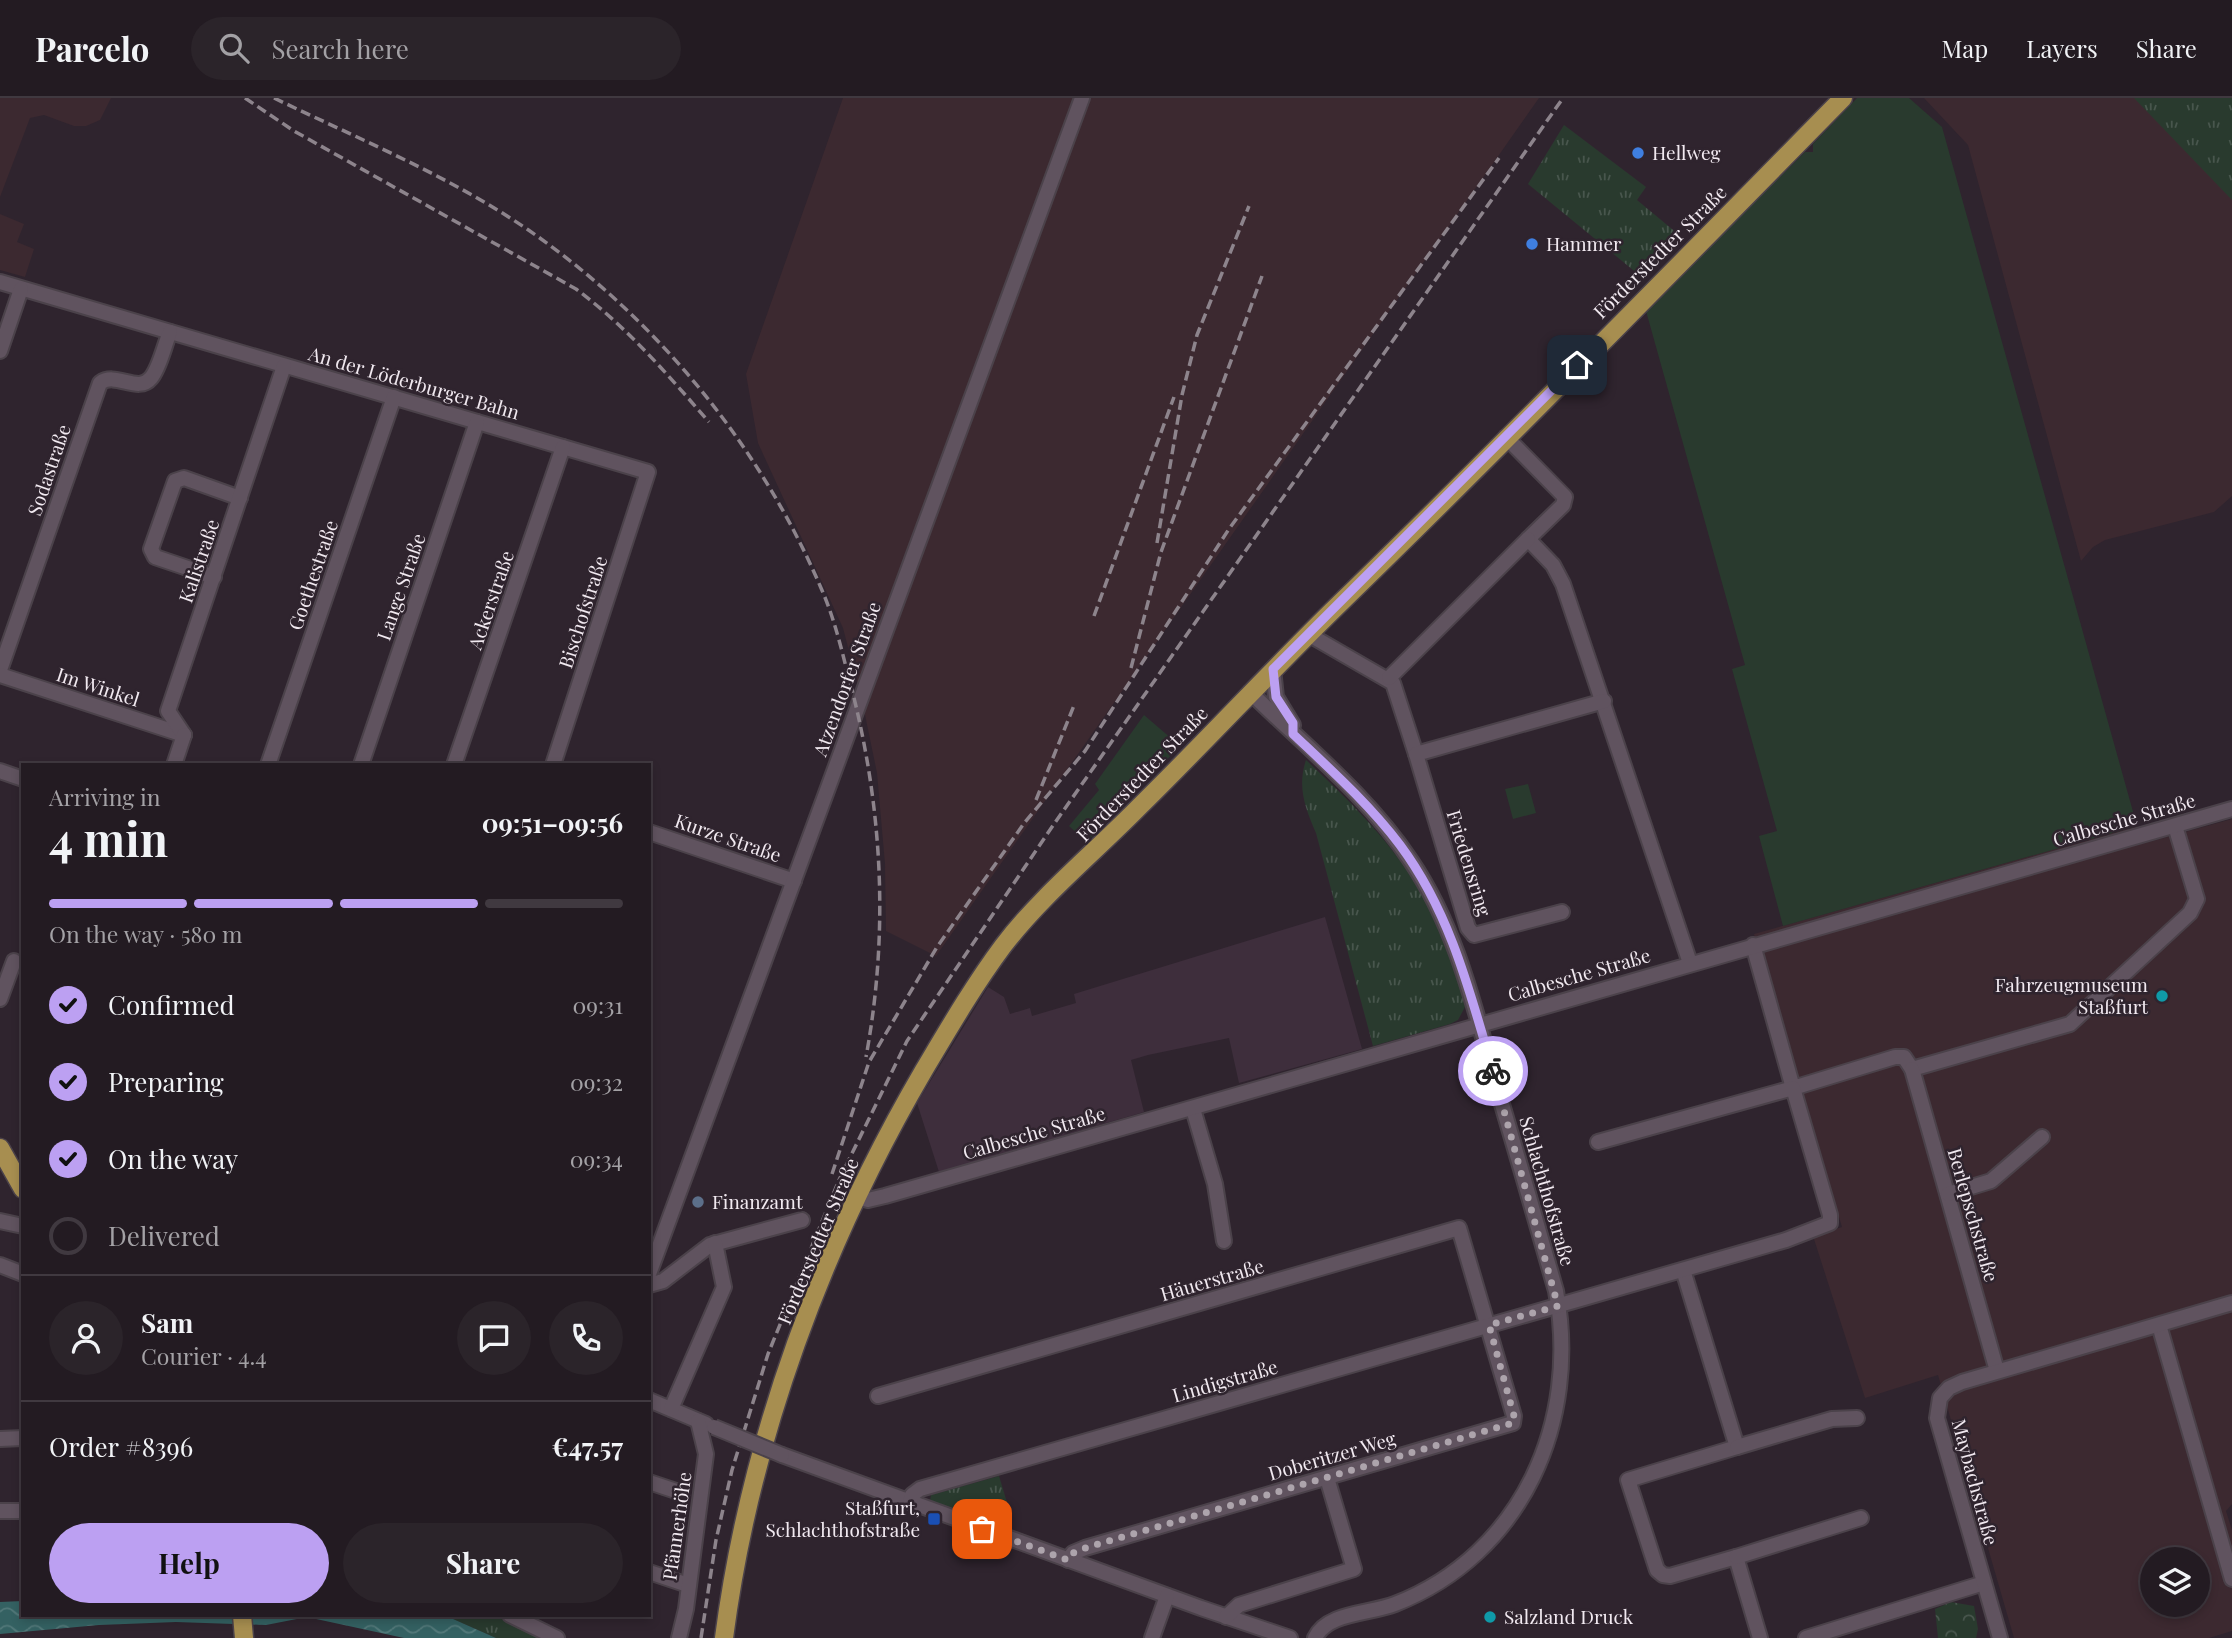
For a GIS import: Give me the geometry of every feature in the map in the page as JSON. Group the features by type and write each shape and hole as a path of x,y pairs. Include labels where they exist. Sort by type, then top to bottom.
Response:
{"main road":[{"name":"Förderstedter Straße","path":"724,1638 740,1539 767,1434 802,1331 856,1197 939,1044 1005,943 1250,692 1843,98"},
{"path":"0,1148 21,1185"},
{"path":"242,1617 244,1638"}],"street":[{"name":"Atzendorfer Straße","path":"651,1269 1082,98"},
{"name":"An der Löderburger Bahn","path":"0,282 648,471"},
{"path":"0,351 21,289"},
{"name":"Sodastraße","path":"0,672 100,383 117,378 138,384 147,382 153,376 170,332"},
{"name":"Kalistraße","path":"184,735 168,711 284,366"},
{"name":"Goethestraße","path":"269,763 394,397"},
{"name":"Lange Straße","path":"362,763 477,422"},
{"path":"1308,634 1320,644 1389,678 1563,505 1565,498 1506,437"},
{"name":"Ackerstraße","path":"455,763 563,447"},
{"name":"Bischofstraße","path":"554,763 648,471"},
{"path":"214,577 155,557 151,549 175,481 184,478 240,498"},
{"path":"1528,539 1553,565 1563,584 1690,963"},
{"name":"Schlachthofstraße","path":"1273,669 1276,697 1293,723 1293,734"},
{"name":"Im Winkel","path":"0,672 184,735"},
{"name":"Friedensring","path":"1389,678 1416,754 1468,928 1474,935 1562,912"},
{"name":"Schlachthofstraße","path":"1250,692 1360,799 1412,863 1448,928 1479,1025 1558,1306 1563,1360 1556,1415 1540,1462 1511,1512 1475,1554 1445,1577 1396,1604 1330,1622 1315,1638"},
{"path":"1416,754 1604,701"},
{"path":"175,763 184,735"},
{"path":"0,771 21,778"},
{"name":"Calbesche Straße","path":"856,1197 864,1200 885,1196 2232,809"},
{"path":"1598,1142 1895,1057 1904,1057 1912,1069 2070,1024 2190,913 2197,899 2175,826"},
{"name":"Kurze Straße","path":"651,833 794,881"},
{"path":"1753,945 1793,1088"},
{"path":"0,999 12,960"},
{"name":"Berlepschstraße","path":"1912,1069 1997,1371"},
{"name":"Lindigstraße","path":"909,1502 912,1495 920,1489 1786,1240 1830,1223 1793,1088"},
{"path":"1193,1109 1215,1184 1224,1241"},
{"path":"1948,1194 1991,1181 2042,1137"},
{"path":"651,1284 663,1281 715,1243 802,1220"},
{"path":"0,1221 21,1226"},
{"name":"Häuerstraße","path":"878,1396 1459,1228 1489,1325"},
{"path":"671,1409 724,1287 715,1243"},
{"path":"0,1265 21,1273"},
{"path":"1682,1270 1737,1447"},
{"name":"Maybachstraße","path":"2000,1638 1947,1458 1937,1408 1949,1388 1997,1371 2232,1303"},
{"name":"Doberitzer Weg","path":"1068,1560 1073,1553 1085,1548 1513,1423 1514,1416 1489,1325"},
{"path":"2159,1325 2232,1579"},
{"path":"651,1401 782,1455 1167,1596 1290,1638"},
{"path":"1857,1418 1832,1419 1628,1480 1657,1570 1662,1575 1736,1557 1861,1518"},
{"name":"Pfännerhöhe","path":"679,1638 706,1454 698,1421"},
{"path":"0,1439 21,1438"},
{"path":"1226,1616 1239,1605 1354,1569 1327,1478"},
{"path":"651,1483 682,1493"},
{"path":"0,1511 21,1511"},
{"path":"1736,1557 1760,1638"},
{"path":"651,1573 688,1585"},
{"path":"1806,1638 1983,1583"},
{"path":"1152,1638 1167,1596"},
{"path":"514,1617 557,1638"}],"shaded area":[{"path":"0,98 111,98 100,120 86,126 74,126 44,115 30,118 0,197"},
{"path":"843,98 1539,98 936,956 886,931 885,864 877,773 863,705 843,628 758,443 746,374"},
{"path":"1924,98 2135,98 2232,199 2232,496 2214,512 2105,540 2093,547 2081,561 1968,145"},
{"path":"0,214 24,224 17,242 34,249 25,277 0,270"},
{"path":"2232,819 2232,1504 2226,1511 2232,1530 2232,1631 2209,1638 2014,1638 1938,1375 1865,1398 1813,1236 1842,1227 1754,934 2137,826 2142,844"},
{"path":"1325,917 1362,1049 1239,1083 1229,1038 1148,1055 1131,1060 1144,1112 939,1172 917,1103 988,987 1004,997 1010,1014 1030,1008 1032,1016 1076,1003 1074,994"}],"green space":[{"path":"1857,98 1909,98 1942,127 2137,826 1783,926 1759,836 1777,831 1732,669 1745,665 1646,311 1805,152 1813,152 1813,144"},
{"path":"2134,98 2232,98 2232,200"},
{"path":"1564,125 1646,187 1637,200 1684,239 1644,279 1528,184"},
{"path":"1144,715 1180,746 1087,842 1069,826 1099,790 1095,784"},
{"path":"1306,760 1362,815 1406,869 1425,899 1441,931 1466,1005 1458,1020 1373,1046 1304,797 1302,779"},
{"path":"1528,784 1536,813 1513,819 1505,789"},
{"path":"999,1476 1008,1506 971,1516 930,1501 931,1495"},
{"path":"1951,1602 1974,1606 1978,1629 1976,1638 1938,1638 1935,1609"},
{"path":"449,1617 497,1617 541,1638 496,1638"}],"water":[{"path":"21,1601 21,1617 307,1617 266,1625 176,1622 99,1625 0,1634 0,1602"},
{"path":"307,1617 449,1617 496,1638 404,1638"}],"railway":[{"path":"245,98 294,131 576,289 629,335 709,422"},
{"path":"274,98 467,192 527,229 574,264 618,302 699,388 735,435 767,484 796,535 829,608 859,719 868,767 875,815 880,911 874,1008 866,1057"},
{"path":"701,1638 716,1540 732,1470 768,1354 839,1180 907,1041 1054,824 1563,98"},
{"path":"832,1174 869,1062 937,947 1025,822 1085,751 1229,529 1499,158"},
{"path":"1157,543 1182,395 1197,335 1249,206"},
{"path":"1131,668 1161,552 1262,276"},
{"path":"1094,616 1174,397"},
{"path":"1036,800 1075,703"}],"way so far":[{"path":"982,1529 1068,1560 1077,1550 1513,1423 1514,1416 1489,1325 1558,1306 1493,1071"}],"place":[{"name":"Hellweg","path":"1638,153"},
{"name":"Hammer","path":"1532,244"},
{"name":"Fahrzeugmuseum Staßfurt","path":"2162,996"},
{"name":"Finanzamt","path":"698,1202"},
{"name":"Staßfurt, Schlachthofstraße","path":"934,1519"},
{"name":"Salzland Druck","path":"1490,1617"}],"route":[{"path":"1493,1071 1459,958 1448,928 1431,896 1412,863 1382,823 1355,793 1293,734 1293,723 1276,697 1273,669 1577,365"}]}
